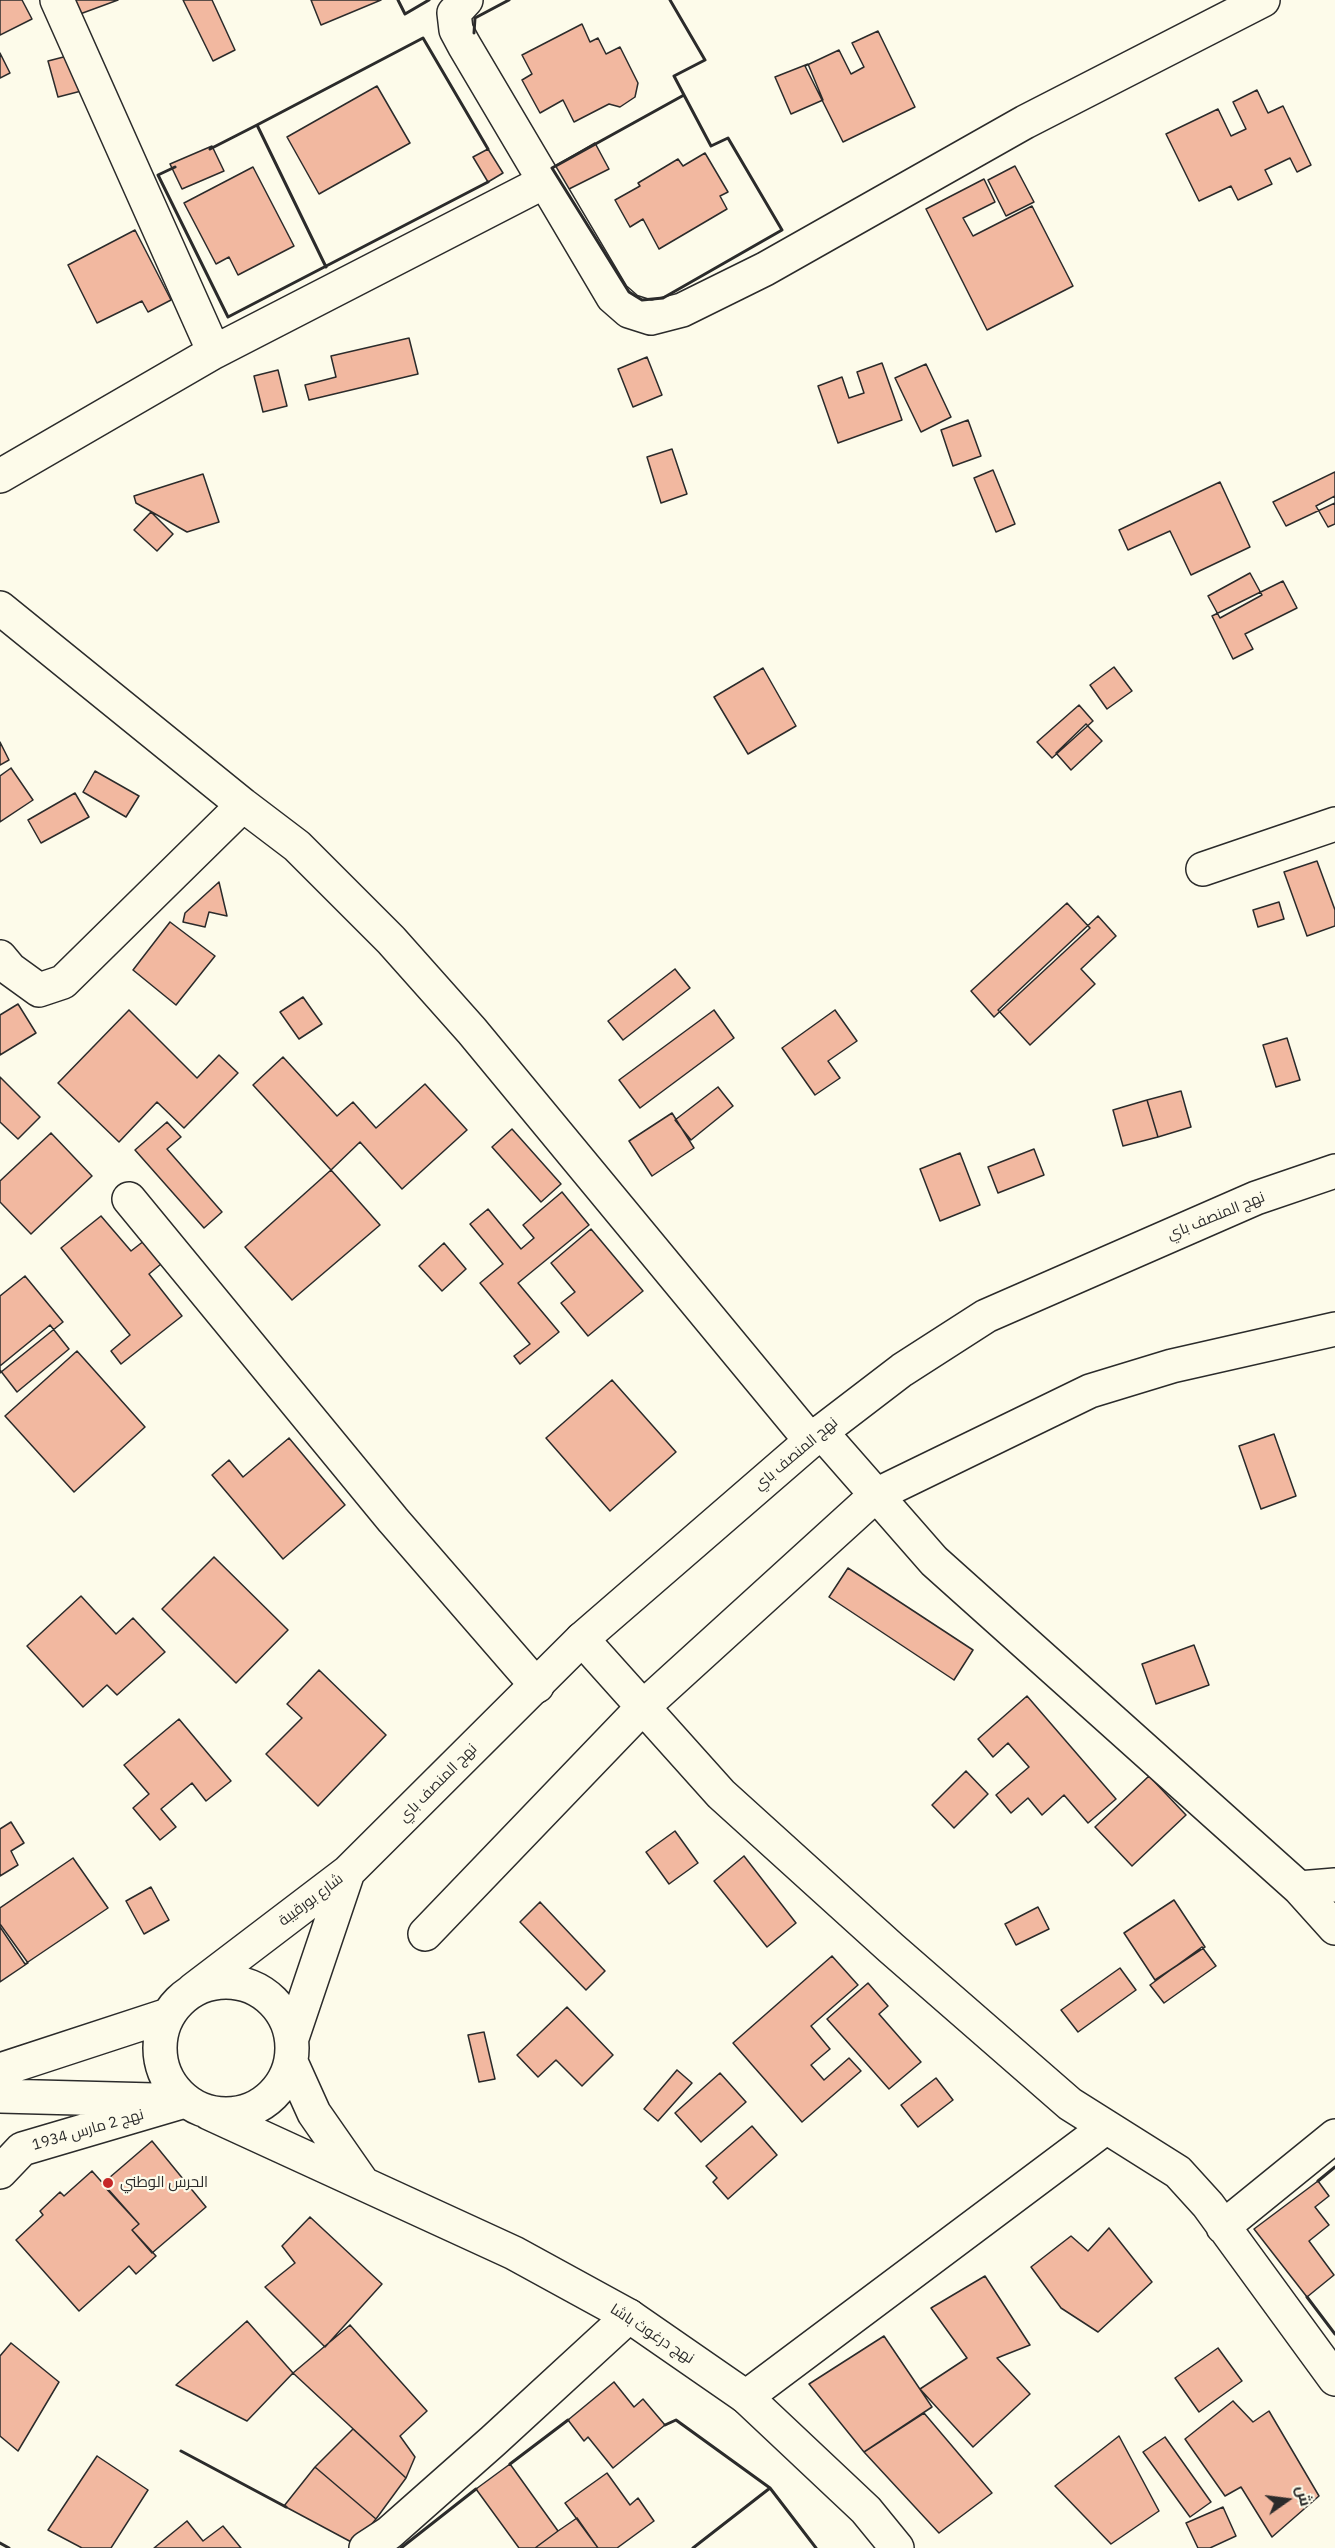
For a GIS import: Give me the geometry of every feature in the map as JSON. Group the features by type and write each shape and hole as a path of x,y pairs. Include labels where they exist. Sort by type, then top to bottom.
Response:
{"street":[{"path":"57,0 100,91 214,352"},
{"path":"466,0 454,14 456,30 544,182 613,297 629,311 651,318 682,310 765,270 1025,122 1263,0"},
{"path":"0,476 214,352 544,182"},
{"path":"0,608 243,806 297,846 391,940 472,1030 816,1436 876,1495 934,1561 1299,1888 1335,1928"},
{"path":"0,957 10,969 39,990 63,982 243,806"},
{"path":"1203,869 1335,824"},
{"name":"نهج المنصف باي","path":"348,1872 582,1639 816,1436 902,1370 986,1316 1256,1198 1335,1171"},
{"path":"129,1199 393,1520 537,1686"},
{"path":"425,1934 643,1707 876,1495 1090,1391 1172,1366 1335,1329"},
{"path":"582,1639 730,1801 900,1956 1070,2104 1178,2172 1208,2205 1335,2379"},
{"name":"شارع بورقيبة","path":"193,1990 348,1872"},
{"name":"شارع بورقيبة","path":"292,2050 348,1872"},
{"path":"1299,1888 1335,1885"},
{"path":"1,2085 168,2015 193,1990 213,1983 234,1982 255,1988 273,2000 285,2017 292,2050 314,2114 363,2184"},
{"path":"168,2015 161,2032 159,2051 163,2070 171,2087 197,2107"},
{"path":"1,2085 197,2107 230,2115 251,2111 269,2099 283,2083 292,2050"},
{"name":"نهج 2 مارس 1934","path":"0,2172 22,2149 197,2107"},
{"name":"نهج درغوث باشا","path":"197,2107 514,2253 629,2316 746,2397 866,2510 897,2548"},
{"path":"746,2397 1105,2128"},
{"path":"1223,2227 1335,2136"},
{"path":"366,2548 389,2533 629,2316"}],"building":[{"path":"0,0 22,0 32,19 0,35"},
{"path":"75,0 118,0 80,14"},
{"path":"183,0 212,0 235,50 213,61"},
{"path":"311,0 381,0 321,25"},
{"path":"582,24 590,42 598,38 606,54 620,47 638,83 635,97 620,107 609,104 574,122 563,100 540,113 522,80 532,74 522,55"},
{"path":"878,31 915,107 843,142 805,66 839,50 851,74 864,67 852,43"},
{"path":"0,53 10,73 0,78"},
{"path":"79,53 89,89 58,97 48,61"},
{"path":"808,64 823,100 791,114 775,77"},
{"path":"377,86 410,143 319,194 287,137"},
{"path":"1257,90 1268,113 1283,106 1311,165 1297,172 1290,158 1265,170 1272,184 1238,200 1231,186 1199,201 1166,134 1218,109 1231,136 1246,129 1233,102"},
{"path":"595,143 609,169 567,190 552,168"},
{"path":"212,146 224,171 182,189 170,164"},
{"path":"488,149 503,173 488,182 473,157"},
{"path":"705,153 728,192 720,196 727,209 659,249 643,219 630,227 615,200 640,186 638,183 678,159 683,166"},
{"path":"1015,166 1034,202 1006,216 988,180"},
{"path":"253,167 294,246 238,275 229,257 216,264 184,203"},
{"path":"984,179 995,202 963,218 973,236 1032,206 1073,286 987,330 926,209"},
{"path":"135,230 171,300 148,312 142,301 97,323 68,265"},
{"path":"409,338 418,374 309,400 305,385 336,377 331,356"},
{"path":"647,357 662,395 633,407 618,369"},
{"path":"882,363 902,420 838,443 818,386 842,377 849,398 864,393 857,372"},
{"path":"926,364 951,417 921,432 895,378"},
{"path":"278,370 287,406 263,412 254,376"},
{"path":"968,420 981,456 953,466 941,430"},
{"path":"672,449 687,494 661,503 647,457"},
{"path":"993,470 1015,524 996,532 974,478"},
{"path":"1335,472 1335,503 1286,526 1273,502"},
{"path":"203,474 219,522 187,532 136,503 134,496"},
{"path":"1220,482 1250,547 1191,575 1170,531 1128,550 1119,530"},
{"path":"1335,496 1335,524 1328,527 1316,506"},
{"path":"151,512 173,534 157,551 134,530"},
{"path":"1250,573 1262,595 1220,618 1208,596"},
{"path":"1283,581 1297,608 1245,634 1253,649 1233,659 1212,616"},
{"path":"1114,667 1132,691 1107,709 1090,685"},
{"path":"763,668 796,726 748,754 714,697"},
{"path":"1079,705 1093,721 1052,758 1037,742"},
{"path":"1086,724 1102,741 1071,770 1056,753"},
{"path":"0,742 9,760 0,765"},
{"path":"11,768 33,800 0,822 0,776"},
{"path":"95,771 139,796 126,817 83,792"},
{"path":"75,793 89,817 41,843 28,820"},
{"path":"1317,861 1335,910 1335,926 1307,936 1284,872"},
{"path":"219,882 227,916 209,912 205,927 183,922 185,913"},
{"path":"1279,902 1284,919 1258,927 1253,910"},
{"path":"1067,903 1090,928 994,1017 971,991"},
{"path":"1098,916 1116,936 1081,969 1095,984 1030,1045 998,1010"},
{"path":"170,922 215,956 176,1005 133,970"},
{"path":"675,969 690,988 623,1040 608,1021"},
{"path":"303,997 322,1024 299,1039 280,1012"},
{"path":"18,1004 36,1033 0,1055 0,1015"},
{"path":"129,1010 197,1078 219,1055 238,1073 184,1128 157,1102 119,1142 58,1083"},
{"path":"714,1010 734,1038 640,1108 619,1080"},
{"path":"835,1010 857,1041 828,1061 840,1078 815,1095 782,1048"},
{"path":"1287,1038 1300,1080 1276,1087 1263,1045"},
{"path":"283,1057 337,1116 353,1102 376,1128 425,1084 467,1130 402,1189 360,1142 331,1170 253,1085"},
{"path":"0,1077 40,1117 18,1139 0,1122"},
{"path":"718,1087 733,1106 691,1140 675,1120"},
{"path":"1181,1091 1191,1127 1158,1137 1147,1100"},
{"path":"1147,1100 1158,1137 1123,1146 1113,1110"},
{"path":"672,1113 694,1148 652,1176 629,1141"},
{"path":"167,1122 181,1137 167,1149 222,1212 204,1228 135,1150"},
{"path":"512,1129 561,1184 541,1202 492,1147"},
{"path":"51,1133 92,1176 31,1234 0,1202 0,1181"},
{"path":"1034,1149 1044,1175 998,1193 988,1167"},
{"path":"960,1153 980,1205 940,1221 920,1169"},
{"path":"331,1170 380,1225 292,1300 245,1247"},
{"path":"562,1192 589,1225 518,1283 559,1332 520,1364 514,1356 530,1344 480,1283 503,1264 470,1224 488,1209 521,1249 534,1238 523,1225"},
{"path":"101,1216 131,1251 149,1237 167,1259 149,1274 182,1316 121,1364 111,1351 130,1335 61,1248"},
{"path":"591,1229 643,1291 588,1336 561,1303 575,1292 551,1263"},
{"path":"444,1243 466,1269 442,1291 419,1266"},
{"path":"25,1276 63,1322 0,1373 0,1296"},
{"path":"50,1325 69,1349 17,1392 0,1370 0,1366"},
{"path":"77,1351 145,1427 74,1492 5,1416"},
{"path":"612,1380 676,1452 610,1511 546,1438"},
{"path":"1274,1434 1296,1496 1261,1509 1239,1446"},
{"path":"289,1438 345,1505 283,1559 212,1475 229,1460 243,1477"},
{"path":"214,1557 288,1630 236,1683 162,1609"},
{"path":"848,1568 973,1650 954,1680 829,1597"},
{"path":"81,1596 116,1634 133,1618 165,1652 117,1695 107,1685 83,1707 27,1646"},
{"path":"1194,1645 1209,1685 1156,1704 1142,1664"},
{"path":"319,1670 386,1735 318,1806 266,1754 302,1718 287,1704"},
{"path":"1027,1696 1116,1799 1088,1823 1064,1795 1042,1815 1028,1798 1011,1813 996,1795 1029,1767 1008,1743 993,1757 978,1739"},
{"path":"179,1719 231,1781 206,1801 192,1783 161,1809 176,1827 160,1840 133,1808 149,1794 124,1765"},
{"path":"966,1771 988,1794 954,1828 932,1805"},
{"path":"1149,1776 1186,1815 1132,1866 1095,1827"},
{"path":"11,1822 24,1843 11,1851 18,1865 0,1876 0,1829"},
{"path":"675,1831 698,1863 669,1884 646,1852"},
{"path":"744,1856 796,1923 767,1947 714,1881"},
{"path":"73,1858 108,1908 25,1964 0,1927 0,1908"},
{"path":"151,1887 169,1920 144,1934 126,1901"},
{"path":"1174,1900 1205,1947 1155,1980 1124,1933"},
{"path":"540,1902 605,1971 586,1990 520,1922"},
{"path":"1038,1907 1049,1929 1016,1945 1005,1924"},
{"path":"0,1924 28,1963 0,1982"},
{"path":"1202,1947 1216,1966 1164,2003 1150,1985"},
{"path":"832,1956 858,1985 811,2026 830,2049 811,2065 824,2080 849,2058 861,2071 802,2122 733,2043"},
{"path":"1120,1968 1136,1990 1078,2032 1061,2010"},
{"path":"868,1983 888,2006 879,2014 921,2062 889,2089 827,2019"},
{"path":"567,2007 613,2055 582,2086 556,2060 538,2077 517,2055"},
{"path":"484,2032 495,2079 479,2082 468,2035"},
{"path":"677,2070 692,2083 658,2121 644,2109"},
{"path":"720,2073 746,2102 701,2142 675,2113"},
{"path":"936,2078 953,2100 918,2127 901,2105"},
{"path":"752,2126 777,2155 728,2199 713,2182 717,2178 706,2166"},
{"path":"152,2141 206,2207 152,2253 132,2230 139,2224 102,2184"},
{"path":"92,2171 139,2224 132,2230 156,2256 136,2274 129,2266 79,2311 16,2240 43,2215 40,2211 60,2192 64,2196"},
{"path":"1318,2181 1329,2196 1315,2207 1329,2225 1309,2241 1334,2275 1307,2297 1254,2229"},
{"path":"310,2217 382,2284 325,2347 265,2287 295,2263 282,2246"},
{"path":"1109,2228 1152,2282 1098,2332 1061,2308 1031,2267 1071,2236 1088,2251"},
{"path":"985,2276 1030,2345 997,2358 1030,2394 973,2447 920,2389 967,2358 931,2308"},
{"path":"247,2321 293,2373 247,2421 176,2385"},
{"path":"350,2325 427,2411 400,2436 415,2457 406,2478 293,2373"},
{"path":"884,2336 932,2407 864,2452 809,2384"},
{"path":"11,2343 59,2382 18,2451 0,2436 0,2356"},
{"path":"1218,2348 1242,2381 1199,2412 1175,2378"},
{"path":"614,2382 634,2407 643,2399 665,2425 613,2468 588,2437 584,2441 568,2420"},
{"path":"1233,2401 1253,2422 1269,2411 1319,2496 1272,2537 1241,2487 1225,2496 1185,2439"},
{"path":"924,2413 992,2493 939,2533 864,2452"},
{"path":"353,2429 406,2478 376,2519 315,2467"},
{"path":"1119,2436 1159,2511 1111,2544 1055,2486"},
{"path":"1165,2437 1211,2502 1190,2517 1143,2452"},
{"path":"97,2456 148,2490 111,2548 82,2548 48,2530"},
{"path":"510,2464 558,2531 535,2548 519,2548 476,2489"},
{"path":"315,2467 376,2519 355,2544 284,2506"},
{"path":"607,2473 630,2505 638,2498 654,2521 617,2548 598,2548 565,2503"},
{"path":"1223,2507 1236,2536 1210,2548 1198,2548 1186,2523"},
{"path":"577,2518 598,2548 535,2548 558,2531"},
{"path":"187,2521 203,2541 223,2526 241,2548 154,2548"}],"wall":[{"path":"398,0 405,14 429,0"},
{"path":"474,33 475,18 509,0"},
{"path":"670,0 705,60 674,76 684,95"},
{"path":"257,125 423,38 488,149"},
{"path":"684,95 711,146 728,138 782,230 663,298 642,300 629,292 552,168 684,95"},
{"path":"210,149 257,125 326,267"},
{"path":"175,167 158,175 228,317 488,182"},
{"path":"1318,2181 1335,2167"},
{"path":"1307,2297 1335,2334"},
{"path":"510,2464 568,2420"},
{"path":"665,2425 676,2420 770,2488"},
{"path":"181,2451 286,2507"},
{"path":"693,2548 770,2488 816,2548"},
{"path":"401,2548 476,2489"},
{"path":"0,2543 9,2548"}],"place":[{"name":"الحرس الوطني","path":"108,2183"}]}
